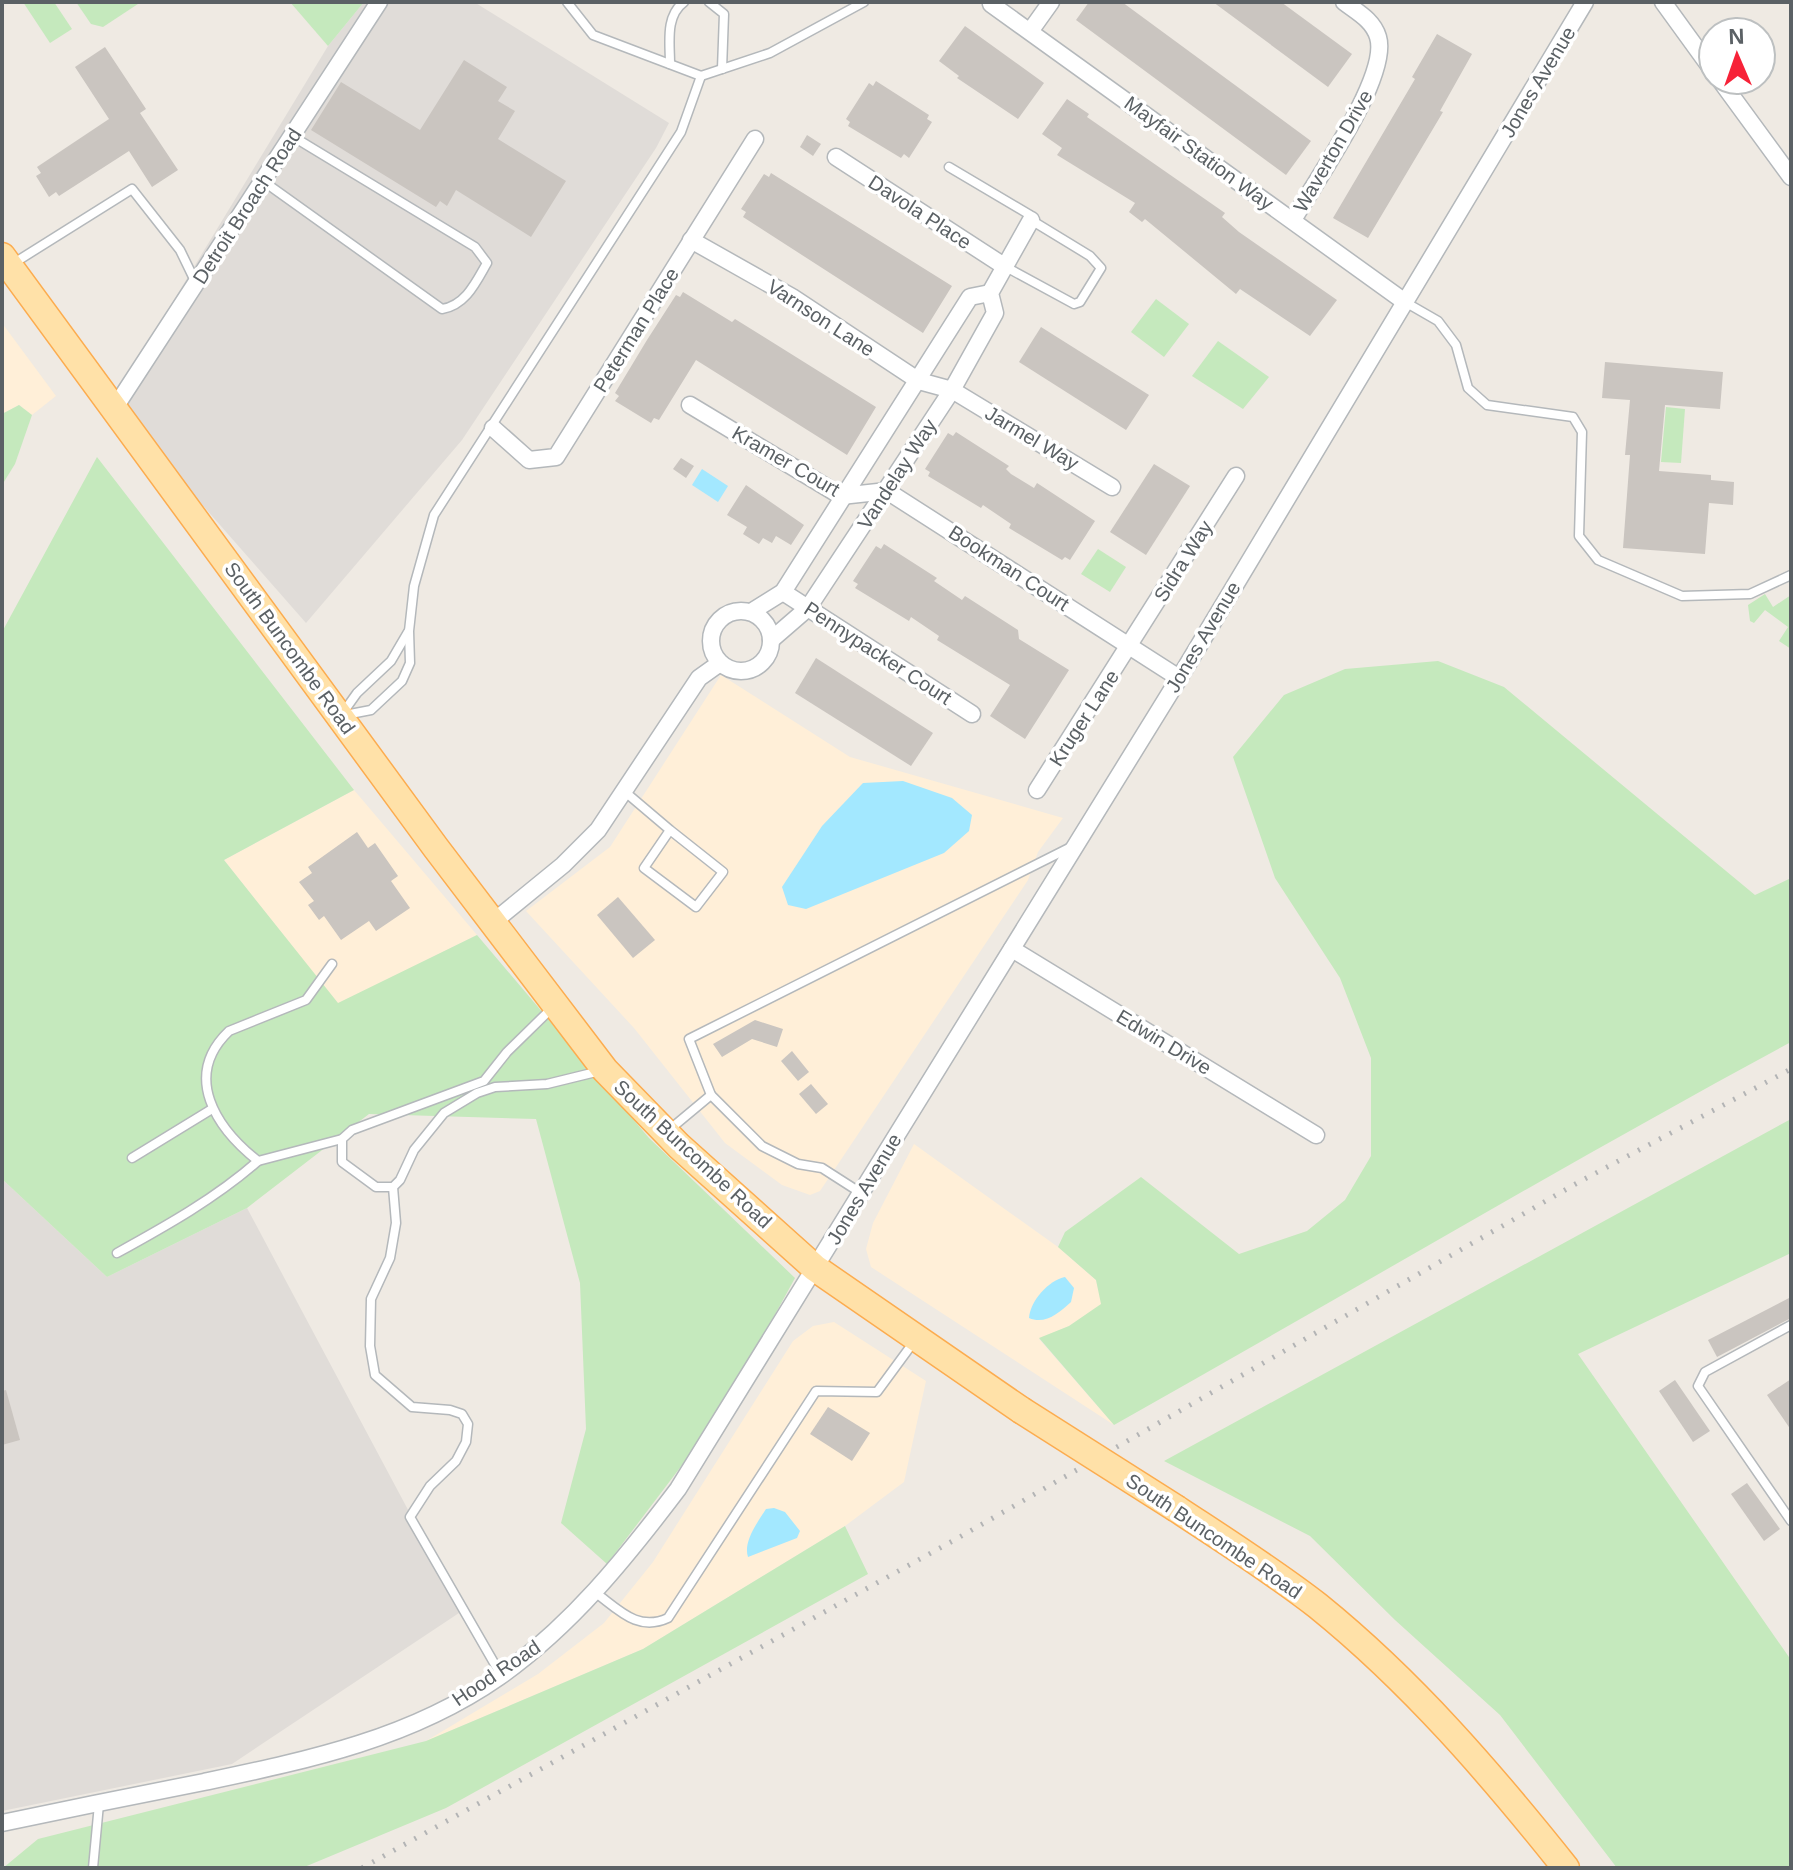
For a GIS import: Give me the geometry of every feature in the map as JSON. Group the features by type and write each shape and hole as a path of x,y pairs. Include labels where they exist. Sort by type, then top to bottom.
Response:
{"main road":[{"name":"South Buncombe Road","path":"6,261 554,1006 605,1070 665,1133 815,1268 1021,1410 1177,1509 1317,1605 1368,1648 1464,1746 1566,1868"}],"street":[{"name":"Detroit Broach Road","path":"114,409 379,2"},
{"path":"1031,30 1051,2"},
{"name":"Waverton Drive","path":"1293,220 1370,88 1381,55 1371,22 1344,2"},
{"name":"Jones Avenue","path":"815,1268 1179,678 1585,2"},
{"path":"1663,2 1697,49"},
{"name":"Mayfair Station Way","path":"991,4 1405,302"},
{"path":"1732,96 1791,177"},
{"name":"Peterman Place","path":"493,428 529,460 556,457 755,139"},
{"name":"Davola Place","path":"836,157 1004,266"},
{"name":"Vandelay Way","path":"771,640 808,608 952,390 995,313 990,293 1031,220"},
{"name":"Varnson Lane","path":"691,240 792,297 919,381 952,390"},
{"name":"Vandelay Way","path":"751,612 783,592 841,496 919,381 970,297 990,293"},
{"name":"Jarmel Way","path":"952,390 1112,487"},
{"name":"Kramer Court","path":"690,405 841,496 887,491"},
{"name":"Sidra Way","path":"1130,645 1236,476"},
{"name":"Bookman Court","path":"887,491 1179,678"},
{"name":"Pennypacker Court","path":"783,592 972,714"},
{"path":"730,612 751,612 765,623 771,640 765,659 758,666 738,671 720,663 710,645 714,625 730,612"},
{"name":"Kruger Lane","path":"1037,790 1130,645"},
{"path":"492,923 563,865 598,830 699,678 720,663"},
{"name":"Edwin Drive","path":"1012,949 1316,1135"},
{"name":"Hood Road","path":"2,1823 320,1758 427,1718 501,1675 550,1636 596,1593 678,1489 815,1268"}],"lane":[{"path":"567,2 593,35 701,76 770,53 864,2"},
{"path":"670,64 671,21 676,8 684,2"},
{"path":"709,2 724,14 722,69"},
{"path":"340,716 371,710 402,681 410,663 409,631 414,586 434,515 493,428 681,132 701,76"},
{"path":"263,181 442,309 455,307 473,289 487,263 475,247 292,136"},
{"path":"949,167 1030,215 1031,220 1090,256 1101,268 1080,302 1074,304 1004,266"},
{"path":"6,261 132,189 180,250 196,284"},
{"path":"1405,302 1438,321 1456,345 1468,388 1487,405 1573,417 1582,432 1579,536 1598,560 1682,596 1750,594 1791,575"},
{"path":"340,716 357,693 391,661 409,631"},
{"path":"624,791 723,872 696,907 644,868 670,830"},
{"path":"861,1193 822,1168 798,1164 762,1146 711,1095 689,1039 1075,845"},
{"path":"258,1161 238,1145 212,1109 206,1089 210,1063 220,1039 229,1031 306,1000 332,964"},
{"path":"342,1139 342,1162 376,1187 393,1187 400,1180 414,1150 444,1113 476,1089 507,1052 554,1006"},
{"path":"117,1253 172,1222 239,1178 258,1161 342,1139 352,1130 476,1089 547,1084 605,1070"},
{"path":"665,1133 711,1095"},
{"path":"132,1158 212,1109"},
{"path":"393,1187 396,1223 390,1258 371,1299 370,1346 375,1375 412,1407 450,1410 462,1414 468,1424 466,1442 456,1461 430,1486 410,1517 501,1675"},
{"path":"1791,1325 1705,1372 1698,1386 1791,1521"},
{"path":"596,1593 635,1622 653,1625 668,1618 816,1391 877,1392 916,1339"},
{"path":"93,1868 99,1803"}],"shaded area":[{"path":"364,2 474,2 669,123 656,148 462,440 306,623 112,402 328,46"},
{"path":"2,323 56,396 32,415 19,405 2,414"},
{"path":"721,675 850,757 1063,818 1038,852 1028,880 820,1191 810,1195 782,1185 725,1143 634,1028 526,911 610,847"},
{"path":"354,790 477,935 338,1004 224,860"},
{"path":"914,1144 1058,1247 1096,1280 1102,1304 1069,1326 1039,1339 1114,1425 871,1267 866,1249 873,1223"},
{"path":"2,1179 107,1277 247,1208 462,1611 232,1764 2,1811"},
{"path":"834,1322 926,1381 904,1482 845,1526 643,1649 426,1741 538,1674 604,1623 653,1562 793,1341 813,1326"}],"green space":[{"path":"23,2 54,2 72,29 50,43"},
{"path":"76,2 141,2 103,27 91,24"},
{"path":"290,2 364,2 328,46"},
{"path":"1156,299 1189,324 1164,357 1131,332"},
{"path":"1218,341 1269,377 1243,409 1192,376"},
{"path":"19,405 32,415 15,464 2,485 2,414"},
{"path":"1666,407 1685,409 1681,463 1661,462"},
{"path":"97,457 354,790 224,860 338,1003 477,935 649,1138 795,1278 720,1415 607,1564 561,1523 586,1429 580,1283 536,1119 369,1114 247,1208 107,1277 2,1179 2,632"},
{"path":"1098,549 1126,567 1110,592 1081,574"},
{"path":"1765,594 1773,607 1791,595 1791,649 1779,641 1788,627 1765,610 1754,623 1750,621 1748,605"},
{"path":"1438,661 1504,687 1755,895 1791,878 1791,1042 1114,1425 1039,1338 1069,1326 1101,1304 1096,1280 1058,1247 1065,1232 1141,1177 1239,1254 1307,1231 1345,1200 1371,1156 1371,1058 1340,978 1275,878 1233,757 1284,695 1345,669"},
{"path":"1791,1119 1791,1253 1578,1354 1791,1660 1791,1868 1617,1868 1500,1715 1395,1620 1310,1536 1164,1461"},
{"path":"845,1526 868,1574 446,1808 302,1868 3,1868 38,1839 426,1741 643,1649"}],"water":[{"path":"702,469 728,486 718,502 692,485"},
{"path":"903,781 952,798 972,815 969,831 944,853 806,909 788,905 782,887 822,826 863,783"},
{"path":"1065,1277 1074,1288 1071,1302 1046,1319 1029,1318 1041,1292"},
{"path":"766,1509 785,1512 800,1531 797,1538 748,1557 747,1545 755,1526"}],"building":[{"path":"1089,2 1122,2 1311,141 1286,175 1076,20"},
{"path":"1213,2 1281,2 1352,54 1328,87"},
{"path":"965,26 1044,83 1018,119 957,78 959,76 939,61"},
{"path":"1437,34 1472,54 1440,111 1443,112 1368,238 1333,218 1415,79 1412,77"},
{"path":"105,47 146,109 140,113 178,170 152,187 129,151 59,196 56,192 49,197 36,176 41,173 37,167 109,119 75,67"},
{"path":"464,60 507,87 498,101 515,111 498,139 566,181 531,237 456,190 447,206 440,201 436,207 311,130 341,82 420,130"},
{"path":"876,81 929,115 927,119 932,122 909,158 904,154 901,158 848,126 850,122 846,119 869,83 873,86"},
{"path":"1067,99 1089,114 1087,117 1225,213 1222,217 1239,232 1337,300 1310,336 1240,289 1236,294 1145,219 1142,222 1129,212 1135,203 1057,155 1062,148 1042,134"},
{"path":"807,135 821,144 813,156 800,147"},
{"path":"771,173 952,286 923,333 743,217 746,212 741,209 764,174 769,177"},
{"path":"683,292 732,322 735,319 876,407 847,455 696,360 659,420 654,418 651,423 615,401 619,396 615,393 647,340 676,295 680,297"},
{"path":"1041,327 1149,395 1126,430 1019,362"},
{"path":"1605,362 1723,372 1720,409 1665,405 1659,471 1711,475 1711,480 1734,482 1733,505 1709,503 1705,554 1623,548 1630,455 1625,455 1630,400 1602,398"},
{"path":"956,432 1009,466 1006,469 1011,474 1034,488 1037,483 1095,521 1070,560 1065,557 1062,560 1009,528 1011,524 983,505 981,508 928,476 930,472 925,469 948,433 953,436"},
{"path":"681,458 694,466 686,478 673,469"},
{"path":"1154,464 1190,486 1146,555 1110,532"},
{"path":"746,485 804,525 791,545 776,536 772,543 763,538 759,544 743,534 747,527 727,515"},
{"path":"884,544 937,578 934,581 962,600 965,596 1018,630 1019,639 1069,670 1025,739 990,716 1010,685 937,640 939,636 911,617 909,621 855,588 858,584 853,581 876,546 881,549"},
{"path":"816,658 933,733 911,766 795,693"},
{"path":"357,832 368,848 375,843 398,876 391,881 410,908 376,931 369,921 341,940 324,916 319,920 308,905 314,901 299,882 312,873 308,867"},
{"path":"618,897 655,940 633,958 597,915"},
{"path":"755,1020 783,1029 777,1047 752,1039 722,1057 713,1044"},
{"path":"792,1051 809,1072 798,1081 781,1061"},
{"path":"811,1084 828,1104 816,1114 799,1094"},
{"path":"1791,1297 1791,1318 1717,1357 1708,1340"},
{"path":"1791,1379 1791,1430 1767,1395"},
{"path":"1675,1380 1710,1431 1693,1442 1659,1391"},
{"path":"6,1390 20,1440 2,1445 2,1391"},
{"path":"828,1407 870,1433 852,1461 810,1434"},
{"path":"1747,1483 1780,1529 1764,1541 1731,1494"}],"railway":[{"path":"362,1868 958,1538 1579,1182 1791,1069"}]}
